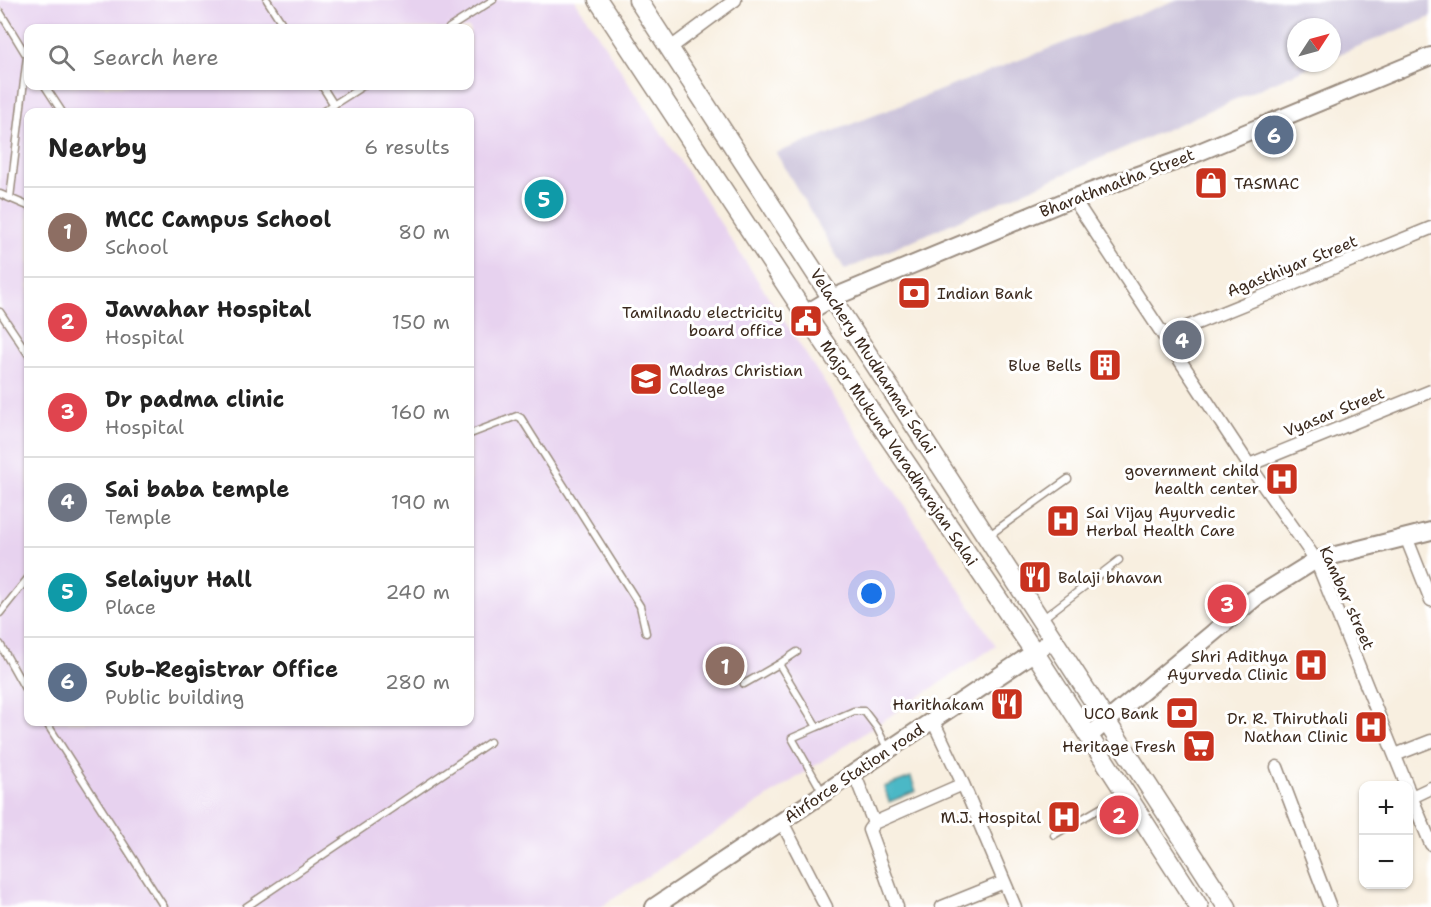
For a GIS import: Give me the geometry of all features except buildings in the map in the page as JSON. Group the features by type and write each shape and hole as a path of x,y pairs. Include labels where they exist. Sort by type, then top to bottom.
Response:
{"main road":[{"name":"Major Mukund Varadharajan Salai","path":"598,0 805,314 1035,653 1199,907"},
{"name":"Velachery Mudhanmai Salai","path":"638,0 1107,722"},
{"path":"1107,722 1227,907"}],"street":[{"path":"669,49 735,0"},
{"name":"Bharathmatha Street","path":"805,314 832,298 1073,198 1185,158 1431,56"},
{"name":"Kambar street","path":"1073,198 1249,465 1316,560 1405,781"},
{"name":"Agasthiyar Street","path":"1165,336 1431,228"},
{"name":"Vyasar Street","path":"1249,465 1431,391"},
{"path":"1089,736 1255,598 1316,560 1431,531"},
{"path":"1406,537 1431,600"},
{"name":"Airforce Station road","path":"654,907 1054,639"},
{"path":"933,721 963,784 1015,907"},
{"path":"1395,755 1431,741"},
{"path":"1277,767 1330,907"},
{"path":"854,774 874,823"},
{"path":"897,907 868,830 874,823 963,784"},
{"path":"1413,790 1431,788"},
{"name":"Kambar street","path":"1413,800 1431,844"},
{"path":"782,822 826,907"},
{"path":"942,907 1004,882"}],"lane":[{"path":"267,0 282,24"},
{"path":"456,24 493,0"},
{"path":"0,12 24,51"},
{"path":"10,198 24,88"},
{"path":"48,90 59,108"},
{"path":"325,90 334,105"},
{"path":"329,108 357,90"},
{"path":"0,194 24,204"},
{"path":"0,312 24,348"},
{"path":"474,432 517,416 521,418 640,606 646,633"},
{"path":"987,536 1068,479"},
{"path":"1041,620 1119,560"},
{"path":"0,613 24,583"},
{"path":"0,644 24,687"},
{"path":"744,684 797,652"},
{"path":"779,664 817,727"},
{"path":"824,794 792,738 854,711 864,711 889,750"},
{"path":"49,726 165,907"},
{"path":"246,907 490,742"},
{"path":"1054,835 1126,793"}],"shaded area":[{"name":"Madras Christian College","path":"0,0 575,0 996,646 601,907 0,907"},
{"path":"1176,0 1431,0 1431,17 1341,53 1341,18 1287,18 1287,72 1297,72 845,270 776,153"}],"water":[{"path":"911,777 916,791 889,802 884,787"}],"place":[{"name":"Sub-Registrar Office","path":"1274,135"},
{"name":"TASMAC","path":"1211,183"},
{"name":"Selaiyur Hall","path":"544,199"},
{"name":"Indian Bank","path":"914,293"},
{"name":"Tamilnadu electricity board office","path":"806,321"},
{"name":"Sai baba temple","path":"1182,340"},
{"name":"Blue Bells","path":"1105,365"},
{"name":"Madras Christian College","path":"646,379"},
{"name":"government child health center","path":"1282,479"},
{"name":"Sai Vijay Ayurvedic Herbal Health Care","path":"1063,521"},
{"name":"Balaji bhavan","path":"1035,577"},
{"name":"Dr padma clinic","path":"1227,604"},
{"name":"Shri Adithya Ayurveda Clinic","path":"1311,665"},
{"name":"MCC Campus School","path":"725,666"},
{"name":"Harithakam","path":"1007,704"},
{"name":"UCO Bank","path":"1182,713"},
{"name":"Dr. R. Thiruthali Nathan Clinic","path":"1371,727"},
{"name":"Heritage Fresh","path":"1199,746"},
{"name":"Jawahar Hospital","path":"1119,815"},
{"name":"M.J. Hospital","path":"1064,817"}]}
